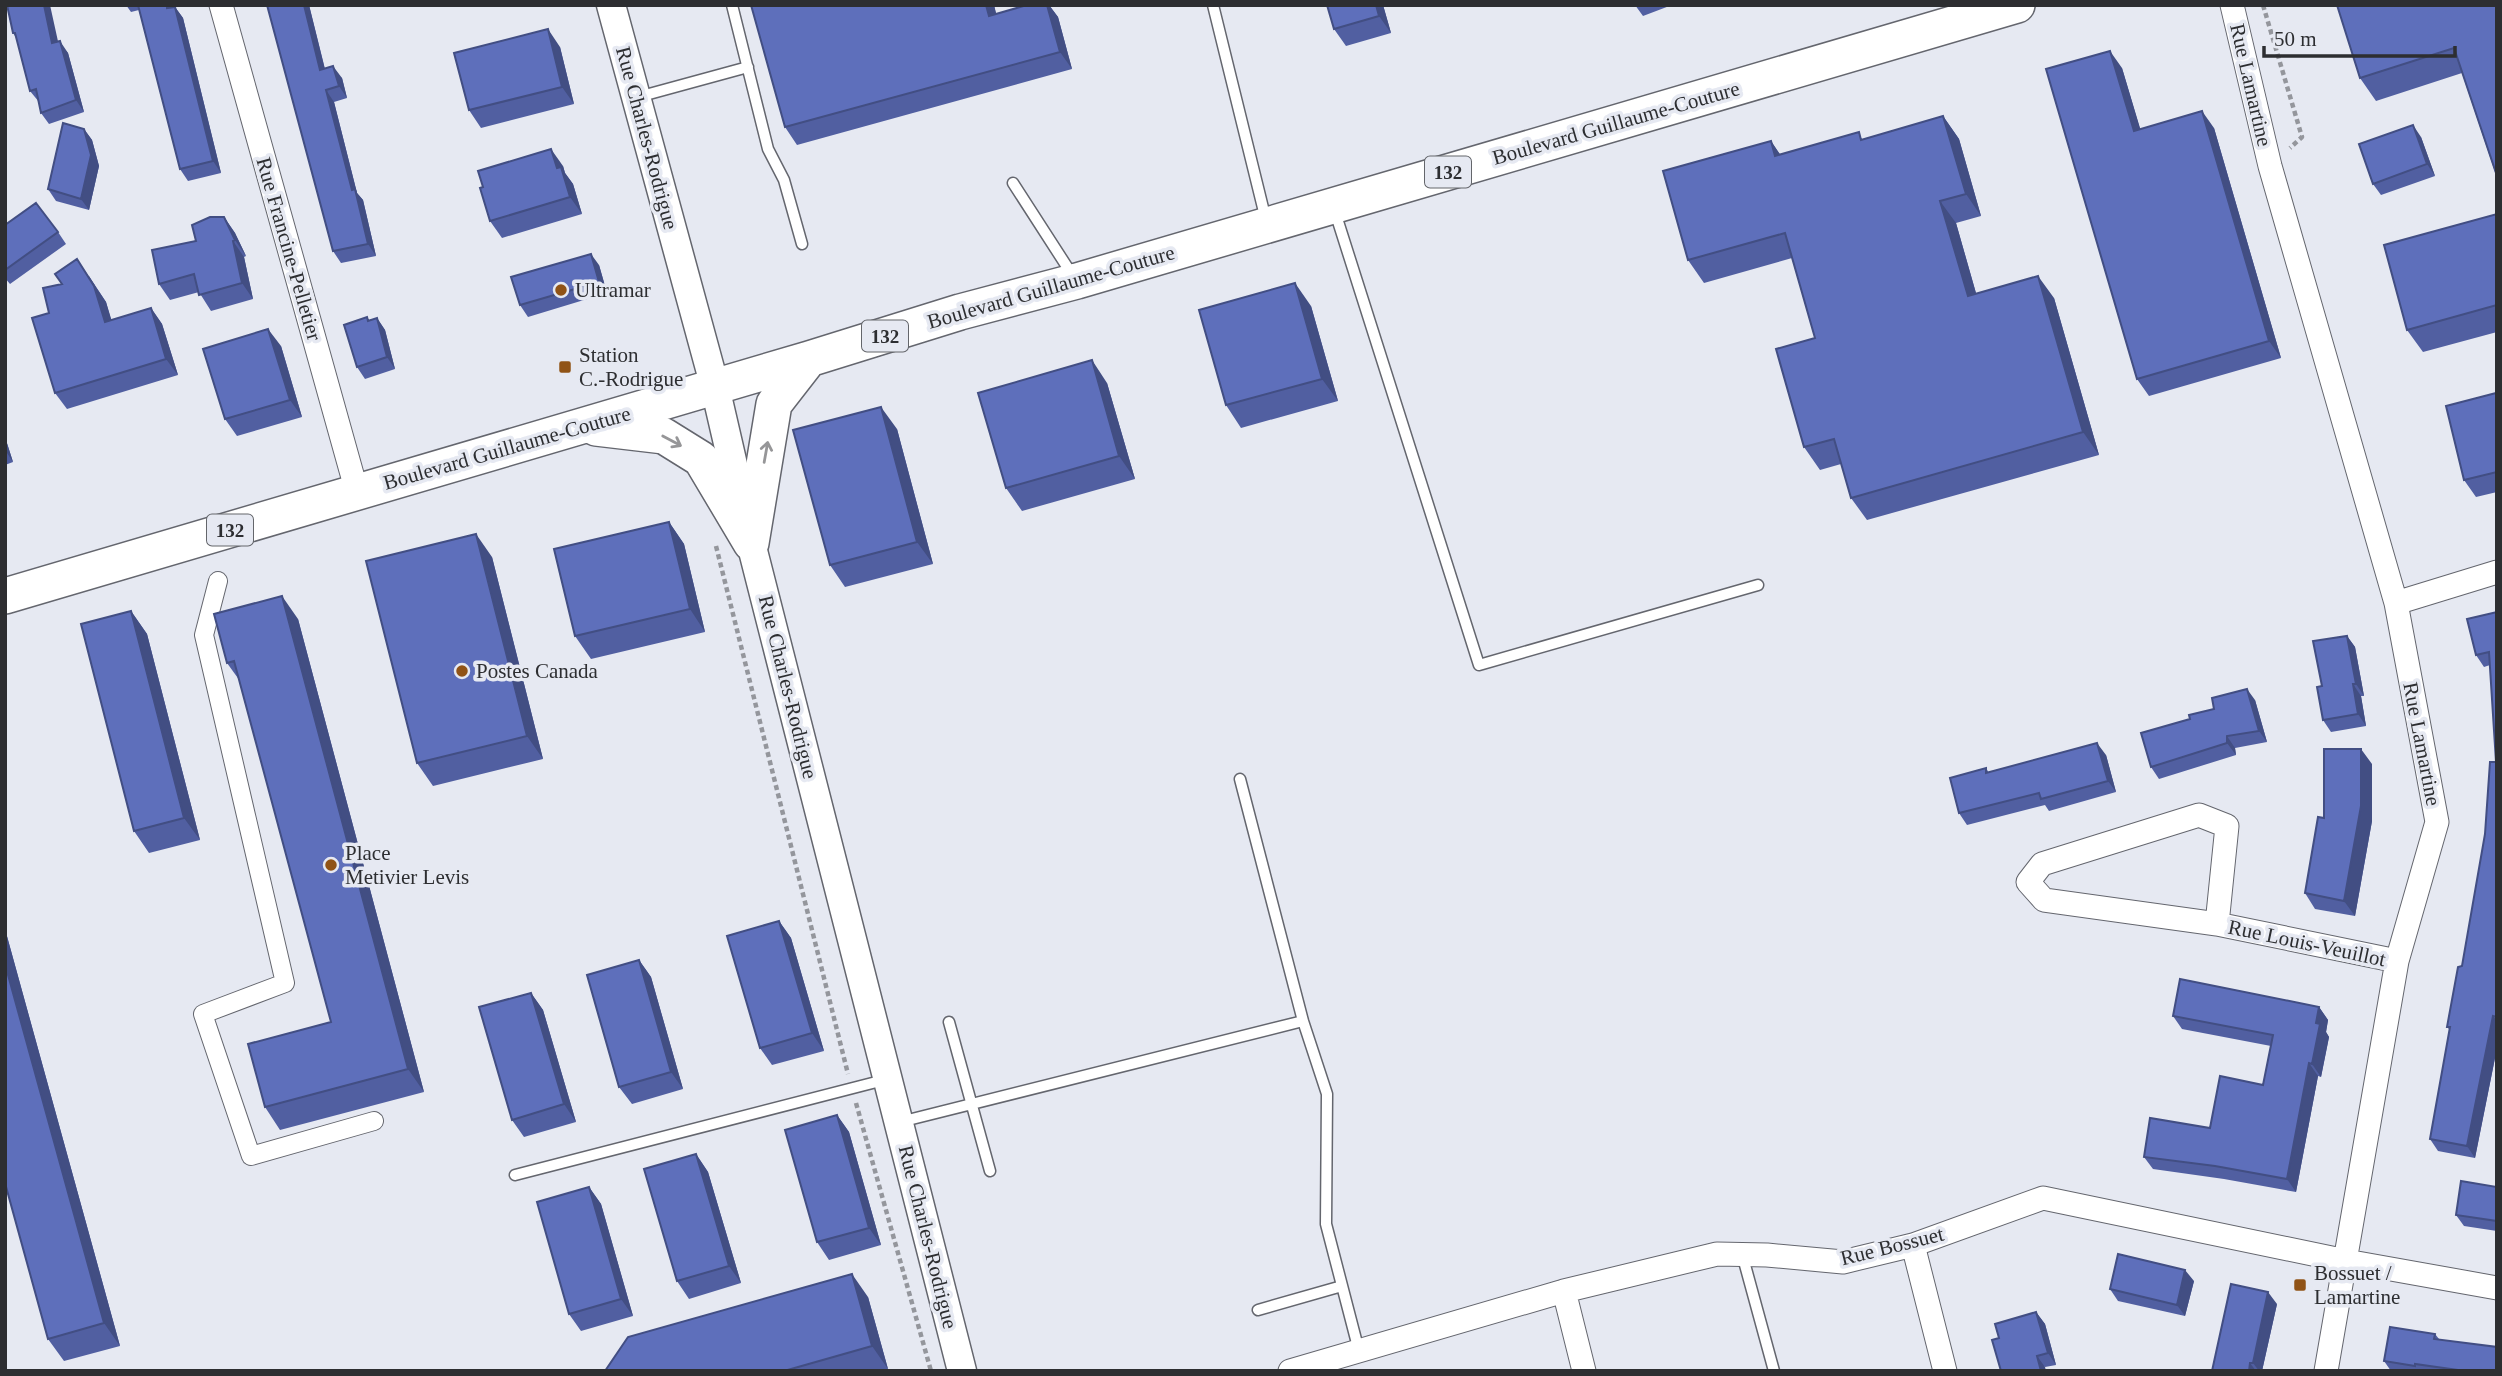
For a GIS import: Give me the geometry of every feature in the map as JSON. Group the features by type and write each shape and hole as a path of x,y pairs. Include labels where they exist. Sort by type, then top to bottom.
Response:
{"main road":[{"name":"Boulevard Guillaume-Couture","path":"5,596 960,313 2017,5"},
{"path":"751,543 774,404 809,359"},
{"path":"581,426 664,436 701,458 751,543"}],"street":[{"name":"Rue Francine-Pelletier","path":"221,5 357,492"},
{"name":"Rue Charles-Rodrigue","path":"611,5 715,387 751,543 962,1371"},
{"name":"Rue Lamartine","path":"2232,5 2270,166 2396,603 2437,822 2397,961 2326,1371"},
{"path":"2396,603 2497,572"},
{"path":"218,581 204,635 285,983 203,1014 251,1156 374,1121"},
{"name":"Rue Louis-Veuillot","path":"2217,924 2227,826 2199,815 2042,864 2028,882 2044,900 2217,924 2397,961"},
{"name":"Rue Bossuet","path":"1290,1371 1564,1291 1717,1254 1843,1262 1913,1245 2043,1198 2346,1261 2497,1288"},
{"path":"1913,1245 1945,1371"},
{"path":"1564,1291 1584,1371"}],"lane":[{"path":"732,5 768,149 783,180 802,244"},
{"path":"1213,5 1267,224"},
{"path":"636,98 748,67"},
{"path":"1013,183 1077,281"},
{"path":"1333,206 1479,665 1758,585"},
{"path":"1240,779 1303,1021 1328,1094 1326,1224 1359,1350"},
{"path":"900,1122 1303,1021"},
{"path":"949,1022 990,1171"},
{"path":"515,1175 889,1079"},
{"path":"1742,1254 1774,1371"},
{"path":"1258,1310 1342,1286"}],"path":[{"name":"Rue Lamartine","path":"2263,5 2302,137 2270,166"},
{"path":"713,534 852,1088 931,1371"}],"building":[{"path":"7,5 44,5 52,43 60,41 76,100 41,113 36,89 30,91"},
{"path":"138,5 175,7 213,161 180,169"},
{"path":"267,5 304,5 320,70 333,66 339,86 326,90 368,244 333,251"},
{"path":"751,5 986,5 989,16 1027,5 1047,5 1060,52 785,127"},
{"path":"1327,5 1376,5 1379,16 1334,29"},
{"path":"2337,5 2497,5 2497,176 2454,48 2360,78"},
{"path":"548,29 562,87 469,110 454,53"},
{"path":"2110,51 2134,131 2202,111 2269,341 2137,379 2046,69"},
{"path":"1943,116 1966,194 1940,201 1968,296 2038,276 2083,432 1851,498 1834,439 1804,447 1776,349 1815,338 1785,233 1688,260 1663,171 1771,141 1775,156 1859,132 1861,140"},
{"path":"63,123 84,129 91,155 81,199 48,189"},
{"path":"2413,125 2427,164 2373,184 2359,144"},
{"path":"551,149 557,168 561,167 570,197 490,221 478,171"},
{"path":"36,203 58,232 5,270 5,225"},
{"path":"2497,214 2497,305 2407,330 2384,245"},
{"path":"210,217 224,217 235,240 233,241 242,283 199,295 194,274 159,284 152,250 196,241 192,225"},
{"path":"591,254 599,282 520,305 511,277"},
{"path":"77,259 94,286 105,322 151,308 166,359 55,393 32,318 49,313 43,288 62,284 55,274"},
{"path":"1295,283 1322,379 1226,405 1199,310"},
{"path":"367,317 368,321 377,318 387,357 357,367 344,325"},
{"path":"268,329 290,400 225,419 203,349"},
{"path":"1092,360 1119,456 1006,488 978,393"},
{"path":"2496,393 2497,472 2464,480 2446,406"},
{"path":"881,407 917,542 830,565 793,430"},
{"path":"669,522 690,609 575,636 554,549"},
{"name":"Postes Canada","path":"476,534 527,736 417,763 366,561"},
{"name":"Place Metivier Levis","path":"282,596 408,1069 265,1107 248,1044 331,1022 234,661 227,663 214,614"},
{"path":"131,611 184,818 134,831 81,624"},
{"path":"2497,612 2497,1017 2493,1016 2467,1146 2430,1139 2450,1027 2447,1027 2458,967 2462,966 2485,834 2490,762 2496,762 2489,652 2476,655 2467,619"},
{"path":"2347,636 2356,684 2353,684 2358,714 2323,720 2317,687 2322,686 2313,641"},
{"path":"2247,689 2259,731 2227,736 2227,743 2151,767 2141,733 2190,719 2189,715 2214,709 2212,698"},
{"path":"2097,743 2108,781 2041,799 2039,793 1959,813 1950,778 1986,768 1986,773"},
{"path":"2324,749 2361,749 2361,806 2344,901 2305,893 2318,817 2324,818"},
{"path":"779,921 812,1033 760,1048 727,936"},
{"path":"639,960 671,1072 619,1087 587,975"},
{"path":"5,964 104,1323 48,1339 5,1183"},
{"path":"2180,979 2319,1007 2316,1023 2320,1024 2312,1064 2309,1063 2287,1179 2144,1157 2150,1118 2210,1128 2220,1076 2263,1085 2273,1035 2173,1016"},
{"path":"531,993 564,1104 512,1120 479,1007"},
{"path":"837,1115 869,1228 817,1242 785,1130"},
{"path":"696,1154 729,1266 677,1281 644,1169"},
{"path":"2461,1181 2497,1187 2497,1221 2456,1215"},
{"path":"589,1187 621,1299 569,1314 537,1202"},
{"path":"2118,1254 2185,1270 2177,1305 2110,1289"},
{"path":"852,1274 872,1346 784,1371 605,1371 628,1337"},
{"path":"2231,1284 2268,1292 2253,1363 2250,1363 2249,1371 2212,1371"},
{"path":"2036,1312 2048,1353 2037,1356 2041,1371 2001,1371 1992,1340 1999,1338 1995,1324"},
{"path":"2390,1327 2435,1334 2434,1339 2497,1347 2497,1371 2465,1371 2384,1361"}],"place":[{"name":"Ultramar","path":"561,290"},
{"name":"Station C.-Rodrigue","path":"565,367"},
{"name":"Postes Canada","path":"462,671"},
{"name":"Place Metivier Levis","path":"331,865"},
{"name":"Bossuet / Lamartine","path":"2300,1285"}]}
